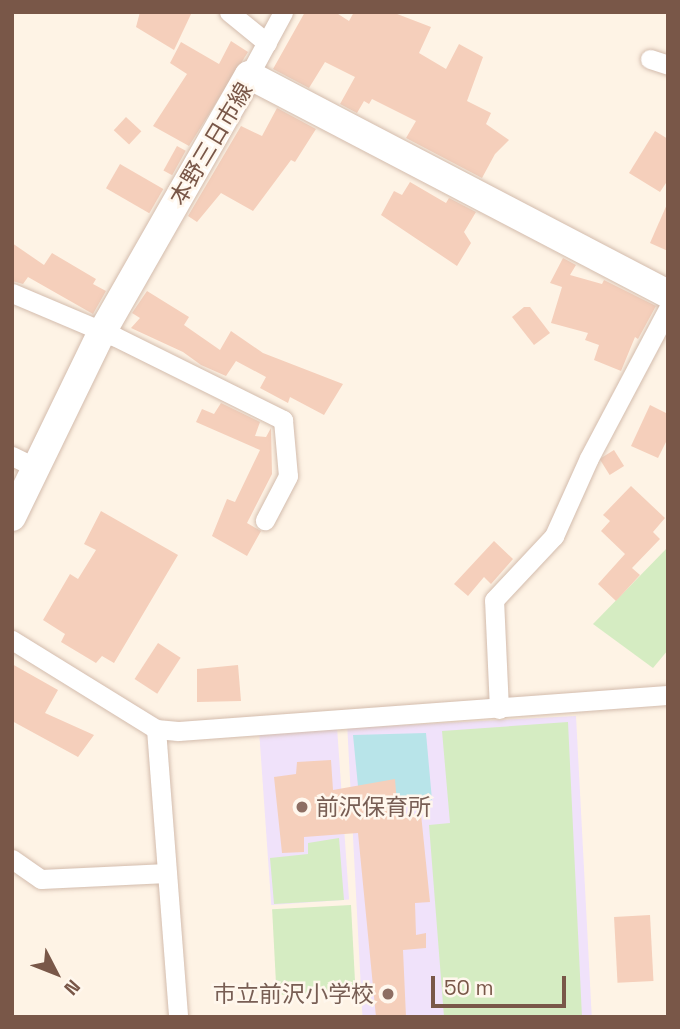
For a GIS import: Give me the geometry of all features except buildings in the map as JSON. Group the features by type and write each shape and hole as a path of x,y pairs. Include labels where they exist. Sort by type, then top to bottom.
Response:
{"main road":[{"name":"本野三日市線","path":"12,517 24,462 101,334 249,75 668,294"}],"street":[{"path":"229,12 267,43"},
{"path":"249,75 283,12"},
{"path":"12,293 101,334 114,336 284,420 288,476 265,520"},
{"path":"499,709 494,600 554,536 589,458 668,309"},
{"path":"12,640 156,729 178,731 668,695"},
{"path":"156,729 178,1017"},
{"path":"12,859 41,879 167,873"}],"shaded area":[{"path":"576,716 592,1017 362,1017 347,728"},
{"path":"337,727 349,900 271,905 259,732"}],"green space":[{"path":"668,547 668,650 653,668 593,624"},
{"path":"568,722 582,1017 444,1017 429,825 450,823 442,731"},
{"path":"339,838 344,900 274,904 270,858 308,854 308,843"},
{"path":"351,905 356,991 277,995 272,909"}],"water":[{"path":"426,733 432,800 397,805 358,786 353,735"}],"place":[{"name":"前沢保育所","path":"302,807"},
{"name":"市立前沢小学校","path":"388,994"}]}
